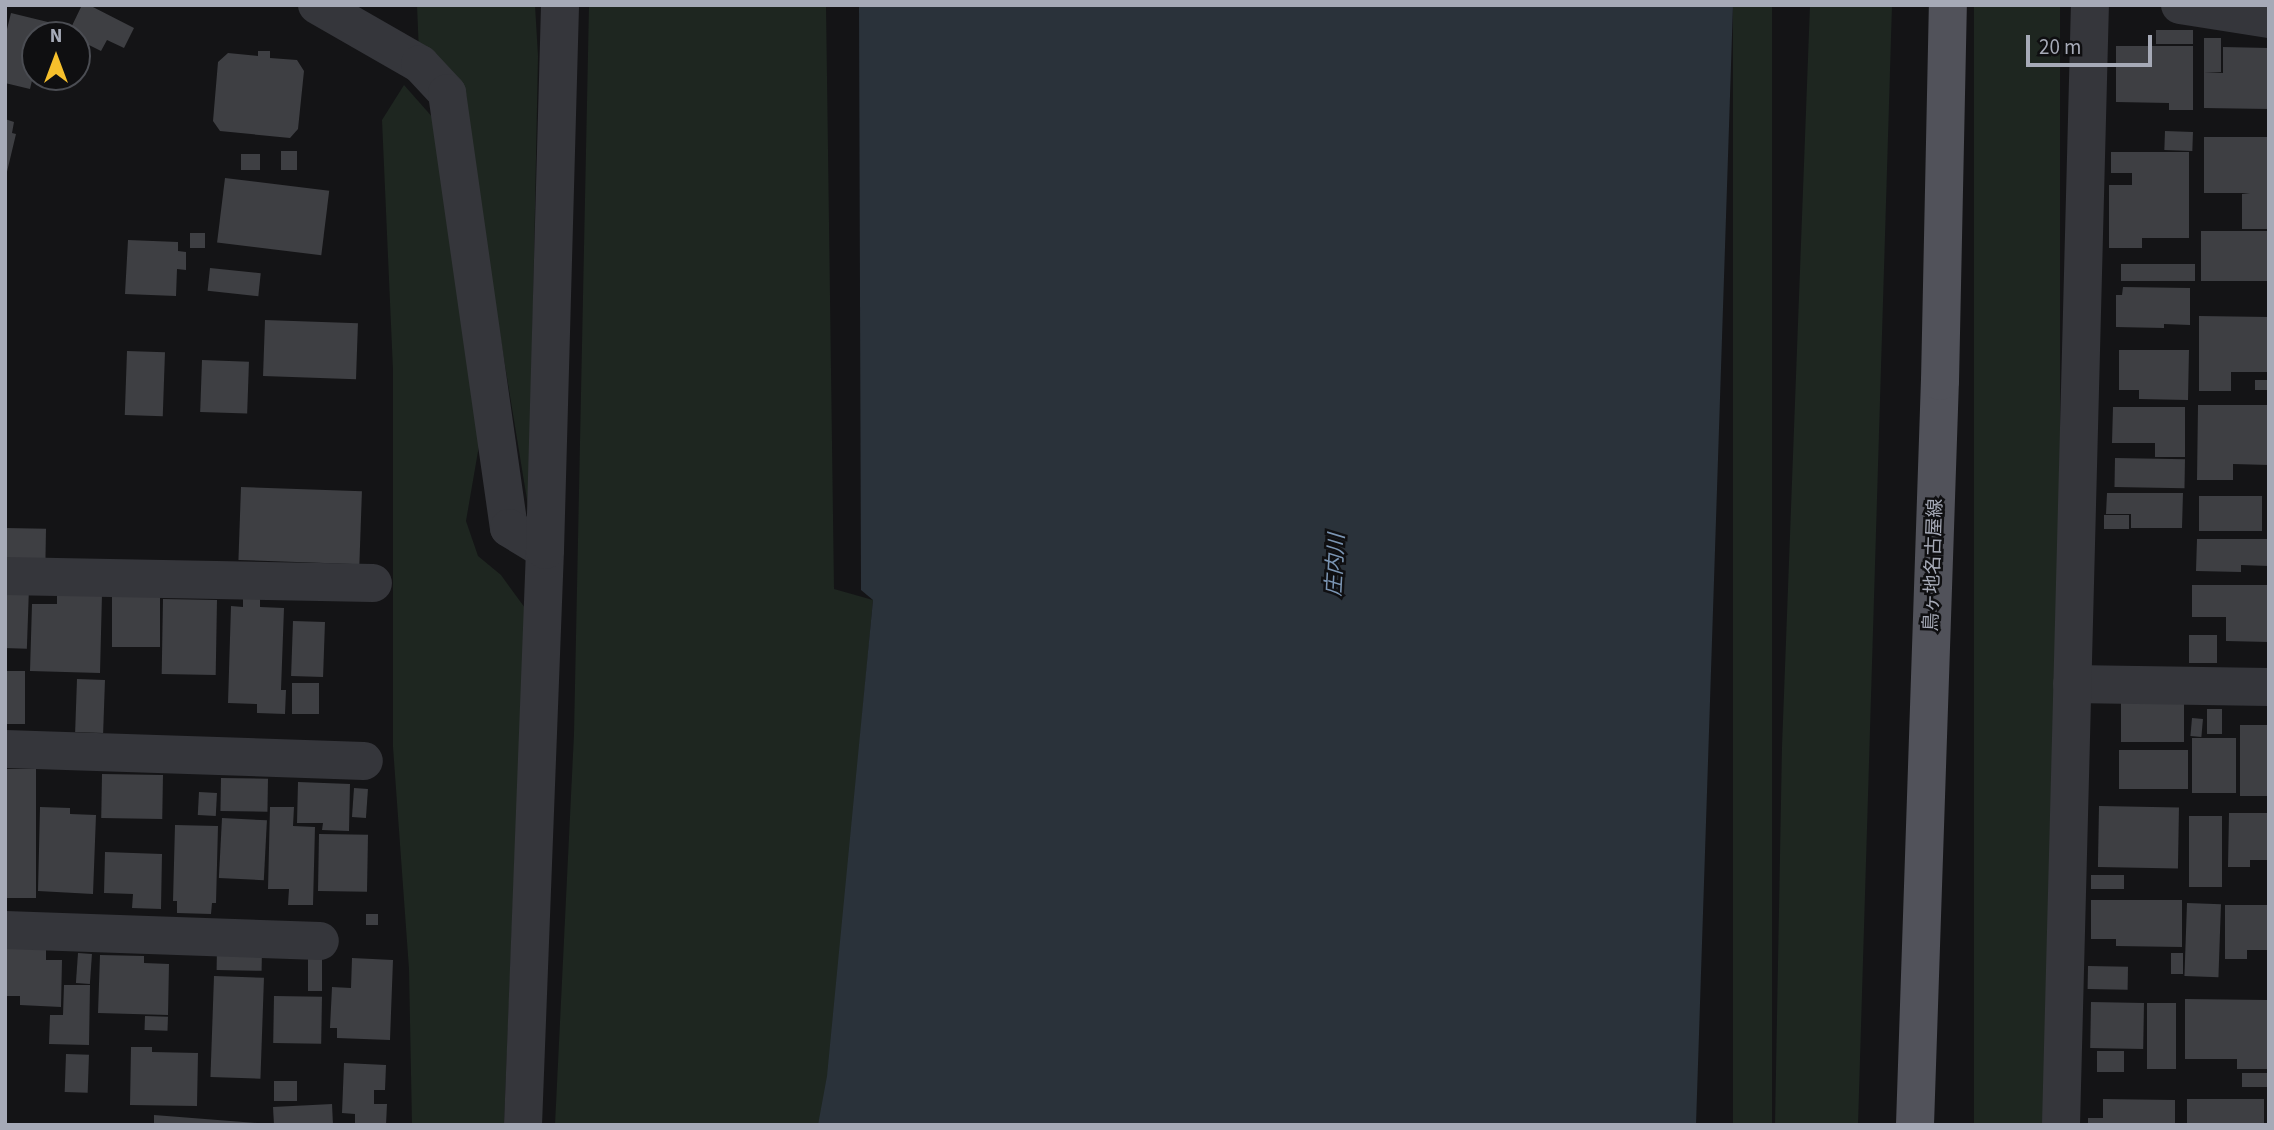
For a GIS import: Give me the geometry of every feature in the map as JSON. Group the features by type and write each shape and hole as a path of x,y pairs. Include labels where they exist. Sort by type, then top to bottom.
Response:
{"main road":[{"name":"鳥ヶ地名古屋線","path":"1915,1125 1939,395 1948,5"}],"street":[{"path":"317,5 420,64 447,93 509,528 545,550"},
{"path":"523,1125 545,550 559,5"},
{"path":"2061,1125 2090,5"},
{"path":"2180,5 2269,19"},
{"path":"5,576 373,583"},
{"path":"2072,684 2269,687"},
{"path":"5,749 363,761"},
{"path":"5,930 320,941"}],"shaded area":[{"path":"417,5 535,5 538,56 529,512 459,84 419,53"},
{"path":"589,5 826,5 834,589 873,600 825,1125 555,1125 574,734"},
{"path":"1733,5 1772,5 1772,1125 1733,1125"},
{"path":"1810,5 1892,5 1858,1125 1775,1125 1782,747"},
{"path":"1974,5 2060,5 2060,1125 1974,1125"},
{"path":"404,85 442,128 481,434 466,521 478,556 501,575 525,608 504,1125 412,1125 409,969 393,747 393,370 382,120"}],"water":[{"name":"庄内川","path":"859,5 1733,5 1696,1125 818,1125 827,1076 873,600 861,590"}],"building":[{"path":"82,5 89,5 134,28 124,48 107,40 101,51 91,46 91,21 74,21"},
{"path":"11,13 44,21 21,21 21,87 5,83 5,37"},
{"path":"2156,30 2193,30 2193,44 2156,44"},
{"path":"2204,38 2221,38 2221,72 2204,72"},
{"path":"2116,46 2193,46 2193,110 2169,110 2169,103 2116,102"},
{"path":"2223,47 2269,48 2269,109 2204,108 2204,72 2223,73"},
{"path":"258,51 270,51 270,58 297,60 304,71 298,129 290,138 220,131 213,121 218,62 228,53 258,56"},
{"path":"5,119 14,122 12,133 16,134 6,176"},
{"path":"2165,131 2193,132 2192,151 2164,150"},
{"path":"2204,137 2269,137 2269,229 2242,229 2242,194 2250,193 2204,193"},
{"path":"281,151 297,151 297,170 281,170"},
{"path":"2111,152 2189,152 2189,238 2142,238 2142,248 2109,248 2109,185 2132,185 2132,173 2111,173"},
{"path":"241,154 260,154 260,170 241,170"},
{"path":"225,178 329,191 321,255 217,243"},
{"path":"2201,231 2269,231 2269,281 2201,281"},
{"path":"190,233 205,233 205,248 190,248"},
{"path":"128,240 178,242 178,251 186,252 186,270 177,269 176,296 125,294"},
{"path":"2121,264 2195,264 2195,281 2121,281"},
{"path":"210,268 261,273 258,296 208,291"},
{"path":"2123,287 2190,288 2190,325 2164,324 2164,328 2116,327 2116,295 2122,295"},
{"path":"2199,316 2269,317 2269,372 2231,372 2231,391 2199,391"},
{"path":"265,320 358,323 356,379 263,376"},
{"path":"2119,350 2189,350 2188,400 2139,399 2139,390 2119,390"},
{"path":"127,351 165,352 163,416 125,415"},
{"path":"202,360 249,362 247,414 200,412"},
{"path":"2255,380 2269,380 2269,390 2255,390"},
{"path":"2198,405 2269,405 2269,465 2233,464 2233,480 2197,480"},
{"path":"2113,407 2185,407 2185,457 2155,457 2155,443 2112,443"},
{"path":"2115,458 2185,459 2184,488 2114,487"},
{"path":"241,487 362,491 359,564 238,560"},
{"path":"2107,493 2183,493 2182,528 2131,528 2131,514 2106,514"},
{"path":"2199,496 2262,496 2262,531 2199,531"},
{"path":"2104,515 2129,515 2129,529 2104,529"},
{"path":"5,528 46,529 45,560 5,559"},
{"path":"2197,539 2269,539 2269,566 2241,565 2241,572 2196,571"},
{"path":"2192,585 2269,585 2269,642 2226,641 2226,617 2192,617"},
{"path":"5,587 29,588 27,649 5,648"},
{"path":"112,592 160,592 160,647 112,647"},
{"path":"243,592 260,593 260,607 284,608 281,690 286,690 285,714 257,713 257,704 228,703 231,606 243,607"},
{"path":"57,593 102,594 100,673 30,671 32,604 57,604"},
{"path":"163,599 217,600 216,675 162,674"},
{"path":"293,621 325,622 323,677 291,676"},
{"path":"2189,635 2217,635 2217,663 2189,663"},
{"path":"5,671 25,671 25,724 5,724"},
{"path":"77,679 105,680 103,733 75,732"},
{"path":"292,683 319,683 319,714 292,714"},
{"path":"2121,700 2184,700 2184,742 2121,742"},
{"path":"2207,709 2222,709 2222,734 2207,734"},
{"path":"2192,718 2203,719 2201,737 2190,736"},
{"path":"2240,725 2269,725 2269,796 2240,796"},
{"path":"2192,738 2236,738 2236,793 2192,793"},
{"path":"2119,750 2188,750 2188,789 2119,789"},
{"path":"5,769 36,769 36,898 5,898"},
{"path":"102,774 163,775 162,819 101,818"},
{"path":"221,778 268,779 267,812 220,811"},
{"path":"298,782 350,784 349,831 322,830 323,823 297,823"},
{"path":"354,788 368,789 366,818 352,817"},
{"path":"199,792 217,793 216,816 198,815"},
{"path":"2099,806 2179,807 2178,868 2098,867"},
{"path":"40,807 70,808 70,814 96,815 93,894 38,891"},
{"path":"270,807 294,807 293,826 315,827 313,905 288,905 289,889 268,889"},
{"path":"2229,813 2269,813 2269,860 2250,860 2250,867 2228,867"},
{"path":"2189,816 2222,816 2222,887 2189,887"},
{"path":"222,818 267,820 264,880 219,878"},
{"path":"175,825 218,826 216,903 212,903 211,914 177,913 177,901 173,901"},
{"path":"319,834 368,835 367,892 318,891"},
{"path":"105,852 162,854 161,909 132,908 133,894 104,893"},
{"path":"2091,875 2124,875 2124,889 2091,889"},
{"path":"2091,900 2182,900 2182,947 2116,946 2116,939 2091,939"},
{"path":"2187,903 2221,904 2218,977 2184,976"},
{"path":"2225,905 2269,905 2269,950 2247,950 2247,959 2225,959"},
{"path":"366,914 378,914 378,925 366,925"},
{"path":"5,946 46,948 46,960 62,960 61,1007 20,1005 20,996 5,996"},
{"path":"217,947 262,948 262,971 217,970"},
{"path":"78,953 92,954 90,984 76,983"},
{"path":"2171,953 2183,953 2183,974 2171,974"},
{"path":"100,955 144,956 144,963 169,964 168,1015 98,1013"},
{"path":"308,956 322,956 322,991 308,991"},
{"path":"352,958 393,960 390,1040 337,1038 337,1028 330,1028 332,987 351,988"},
{"path":"2088,966 2128,967 2128,990 2088,989"},
{"path":"214,976 264,978 260,1079 210,1077"},
{"path":"64,985 90,985 89,1045 49,1044 50,1015 63,1015"},
{"path":"274,996 322,997 321,1044 273,1043"},
{"path":"2185,999 2268,1000 2268,1069 2237,1069 2237,1059 2185,1059"},
{"path":"2091,1002 2144,1003 2143,1049 2090,1048"},
{"path":"2147,1003 2176,1003 2176,1069 2147,1069"},
{"path":"145,1016 168,1017 167,1031 145,1030"},
{"path":"131,1047 152,1047 152,1052 198,1053 197,1106 130,1105"},
{"path":"2097,1051 2124,1051 2124,1072 2097,1072"},
{"path":"66,1054 89,1055 88,1093 65,1092"},
{"path":"344,1063 386,1065 385,1090 374,1090 374,1104 387,1104 386,1125 355,1125 355,1114 342,1113"},
{"path":"2242,1073 2269,1073 2269,1087 2242,1087"},
{"path":"274,1081 297,1081 297,1101 274,1101"},
{"path":"2103,1099 2175,1100 2175,1125 2088,1125 2088,1118 2103,1118"},
{"path":"2187,1099 2264,1099 2264,1125 2187,1125"},
{"path":"332,1104 333,1125 274,1125 273,1107"},
{"path":"154,1115 257,1123 257,1125 154,1125"}]}
